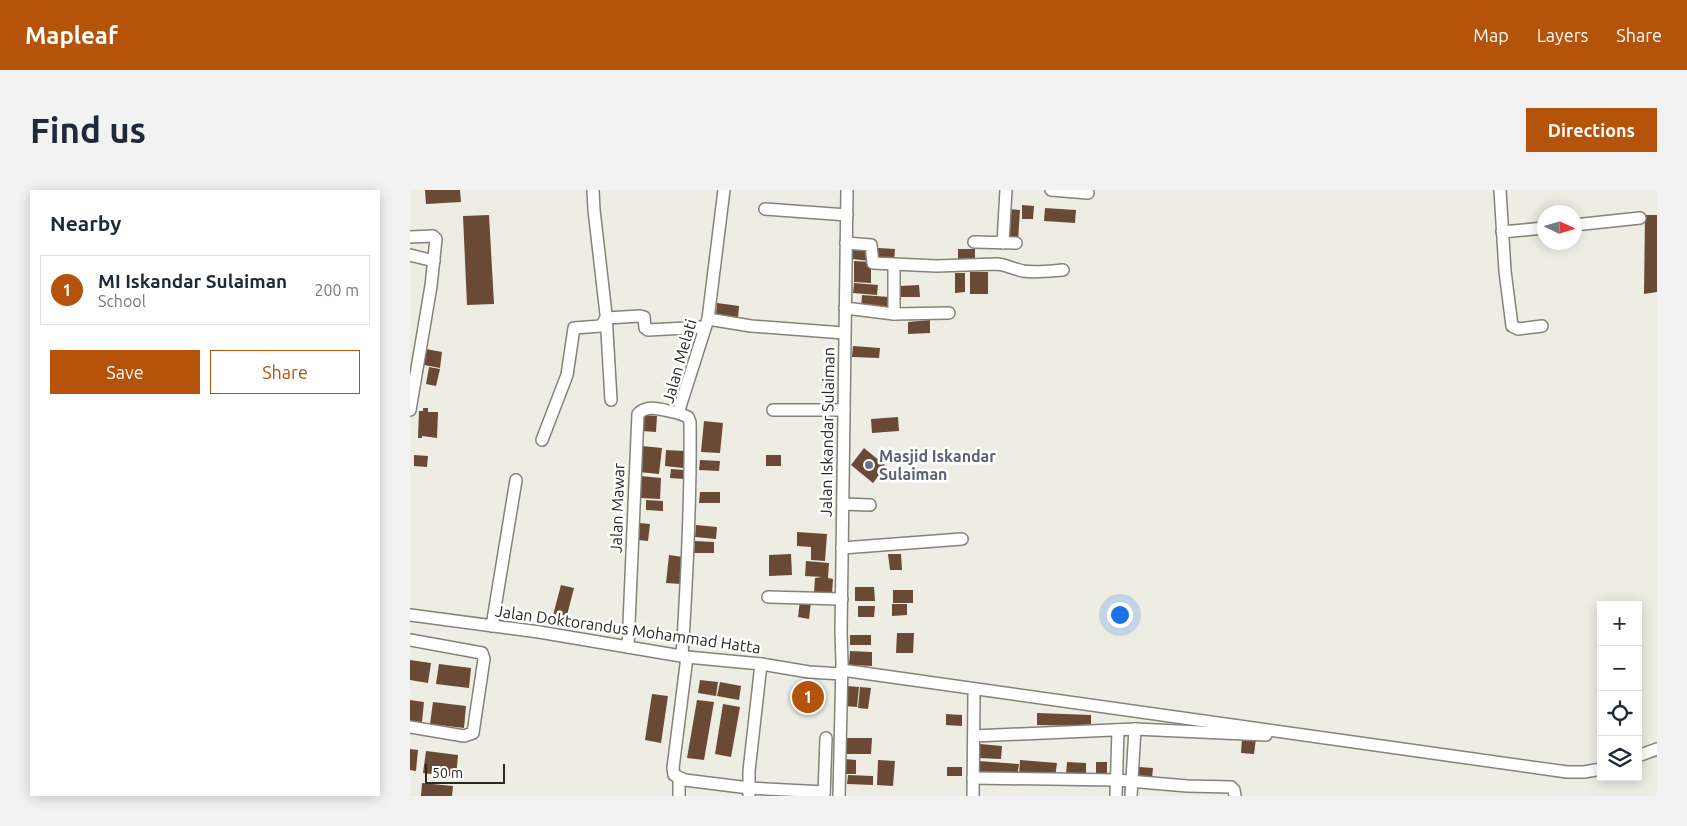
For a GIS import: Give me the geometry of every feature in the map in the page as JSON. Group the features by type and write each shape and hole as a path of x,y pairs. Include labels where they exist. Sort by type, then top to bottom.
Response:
{"street":[{"path":"593,190 606,318 611,400"},
{"name":"Jalan Melati","path":"685,656 689,552 690,422 688,417 678,412 706,323 724,190"},
{"name":"Jalan Iskandar Sulaiman","path":"839,796 847,190"},
{"path":"1003,243 1006,190"},
{"path":"1052,190 1088,193"},
{"path":"1500,190 1505,271 1512,326 1518,329 1542,326"},
{"path":"765,209 847,215"},
{"path":"1582,224 1640,218"},
{"path":"1502,232 1537,229"},
{"path":"410,237 433,236 436,239 410,410"},
{"path":"974,242 1016,243"},
{"path":"846,244 871,245 872,263 894,266 1006,264 1021,271 1063,270"},
{"path":"410,255 434,261"},
{"path":"894,266 894,314"},
{"path":"845,308 894,314 949,313"},
{"path":"606,318 642,316 644,317 645,328 648,330 706,323 844,332"},
{"path":"542,440 567,374 574,328 601,326 606,318"},
{"name":"Jalan Mawar","path":"628,647 638,414 647,408 678,412"},
{"path":"773,410 844,410"},
{"path":"492,626 516,480"},
{"path":"843,504 870,505"},
{"path":"842,548 962,540"},
{"path":"768,597 842,599"},
{"name":"Jalan Doktorandus Mohammad Hatta","path":"410,615 685,656 761,664 809,672 842,672 1567,772 1597,770"},
{"path":"410,640 482,653 484,659 473,734 464,736 410,727"},
{"path":"685,656 673,768 674,776 679,779 749,792 824,794 826,738"},
{"path":"749,792 748,771 761,664"},
{"path":"973,796 974,695"},
{"path":"974,736 1135,729 1266,735"},
{"path":"1131,796 1135,729"},
{"path":"1116,796 1118,730"},
{"path":"1642,754 1657,748"},
{"path":"974,778 1132,780 1186,791 1231,787 1234,790 1235,796"},
{"path":"679,779 680,796"}],"building":[{"path":"425,190 460,190 461,202 426,204"},
{"path":"1022,205 1034,206 1033,219 1022,219"},
{"path":"1045,208 1076,210 1075,223 1044,221"},
{"path":"1009,209 1020,210 1018,241 1007,241"},
{"path":"489,215 494,304 467,305 463,216"},
{"path":"1645,215 1657,215 1657,292 1644,294"},
{"path":"878,248 895,249 894,262 877,261"},
{"path":"958,249 975,249 975,262 958,262"},
{"path":"853,250 871,251 870,261 852,259"},
{"path":"854,261 871,262 871,283 854,282"},
{"path":"970,272 988,272 988,294 970,294"},
{"path":"955,273 965,273 965,292 955,293"},
{"path":"854,283 878,285 877,295 853,293"},
{"path":"919,285 920,297 900,297 900,286"},
{"path":"862,295 889,297 888,310 861,309"},
{"path":"717,303 739,306 738,318 716,315"},
{"path":"930,320 930,333 908,334 908,322"},
{"path":"853,346 880,348 879,358 852,357"},
{"path":"426,349 442,352 440,368 424,365"},
{"path":"429,367 440,369 436,386 426,384"},
{"path":"423,408 428,408 428,412 438,412 437,438 422,436 422,438 418,438 419,411 423,411"},
{"path":"643,415 657,416 656,432 642,431"},
{"path":"898,417 899,431 872,433 871,419"},
{"path":"704,421 723,423 720,453 701,452"},
{"path":"642,446 662,448 659,474 639,472"},
{"name":"Masjid Iskandar Sulaiman","path":"864,448 886,466 873,483 851,465"},
{"path":"666,450 685,451 683,468 665,466"},
{"path":"414,455 428,456 427,467 414,466"},
{"path":"766,455 781,455 781,466 766,466"},
{"path":"700,460 720,461 719,471 699,470"},
{"path":"671,469 684,470 684,479 670,478"},
{"path":"641,476 661,478 660,499 640,498"},
{"path":"700,492 720,492 720,503 699,503"},
{"path":"646,500 663,501 663,511 646,510"},
{"path":"639,523 650,524 648,541 638,540"},
{"path":"696,525 717,527 716,539 695,537"},
{"path":"797,532 827,534 825,561 811,560 811,547 797,546"},
{"path":"695,541 714,542 714,553 694,553"},
{"path":"791,554 792,575 769,576 769,555"},
{"path":"888,554 901,554 902,570 890,570"},
{"path":"669,555 683,557 681,584 666,583"},
{"path":"806,561 829,563 828,578 833,579 832,594 814,593 815,578 822,577 805,576"},
{"path":"561,585 574,588 565,623 552,619"},
{"path":"855,587 874,587 875,601 855,601"},
{"path":"893,590 913,590 913,603 893,603"},
{"path":"800,600 811,602 809,619 798,617"},
{"path":"892,604 907,604 907,615 892,616"},
{"path":"858,606 875,606 874,617 858,617"},
{"path":"897,633 914,633 913,653 896,653"},
{"path":"850,635 871,635 871,645 850,645"},
{"path":"850,651 872,652 872,666 849,665"},
{"path":"410,660 431,663 428,683 410,680"},
{"path":"439,664 471,668 469,688 436,684"},
{"path":"700,680 718,682 716,696 698,693"},
{"path":"720,682 741,686 739,700 717,696"},
{"path":"847,686 859,687 857,707 845,706"},
{"path":"860,687 871,688 868,709 858,708"},
{"path":"652,694 668,696 661,743 645,740"},
{"path":"410,700 424,702 422,722 410,721"},
{"path":"697,700 714,702 704,760 687,758"},
{"path":"433,702 466,706 464,728 430,724"},
{"path":"723,704 740,707 731,757 715,754"},
{"path":"1037,713 1091,715 1091,726 1037,725"},
{"path":"946,714 962,715 962,726 946,725"},
{"path":"846,738 872,738 871,754 846,754"},
{"path":"1242,738 1256,739 1254,754 1241,753"},
{"path":"980,744 1002,746 1001,759 979,758"},
{"path":"410,749 418,750 416,771 410,770"},
{"path":"426,751 458,755 456,777 423,773"},
{"path":"845,759 856,760 856,774 844,774"},
{"path":"878,760 895,761 893,786 877,785"},
{"path":"1020,760 1057,763 1055,778 1019,776"},
{"path":"979,761 1019,764 1017,777 978,773"},
{"path":"1067,762 1086,763 1086,776 1066,775"},
{"path":"1096,762 1107,762 1107,776 1096,776"},
{"path":"947,767 962,767 962,776 947,776"},
{"path":"1139,767 1153,768 1152,778 1138,778"},
{"path":"848,775 873,776 873,785 847,784"},
{"path":"422,783 453,786 452,796 421,796"}],"place":[{"name":"Masjid Iskandar Sulaiman","path":"869,465"},
{"name":"MI Iskandar Sulaiman","path":"808,697"}]}
